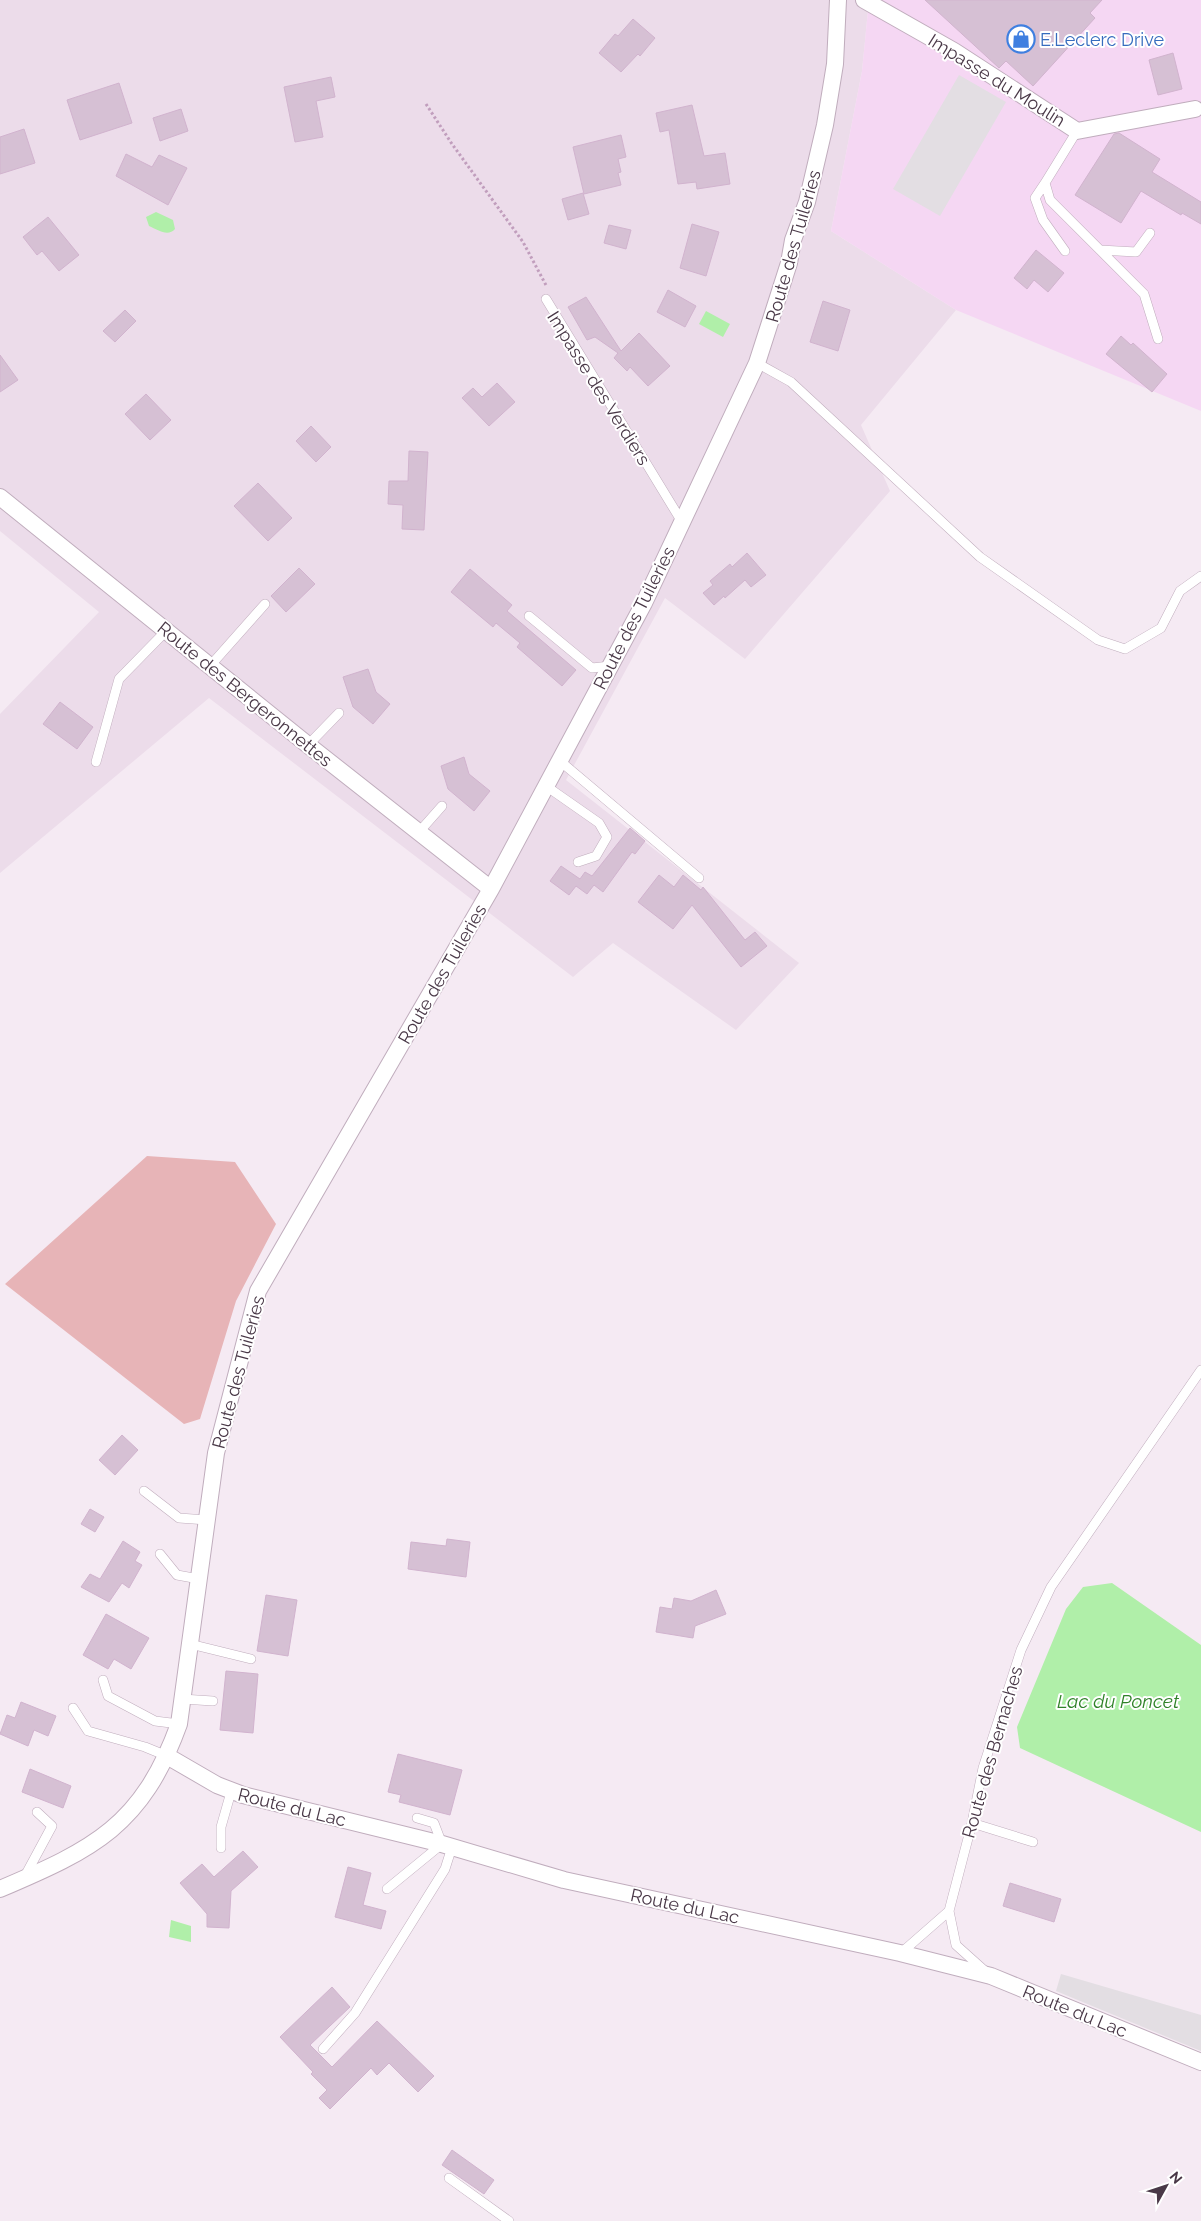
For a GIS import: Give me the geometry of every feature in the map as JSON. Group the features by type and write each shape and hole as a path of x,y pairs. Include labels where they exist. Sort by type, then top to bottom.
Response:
{"street":[{"name":"Route des Tuileries","path":"0,1889 57,1865 99,1840 134,1809 168,1756 179,1724 216,1453 258,1291 492,890 644,603 757,363 789,264 793,240 807,202 825,125 834,64 838,0"},
{"name":"Impasse du Moulin","path":"864,0 954,51 1077,131 1196,109"},
{"name":"Route des Bergeronnettes","path":"0,497 308,745 492,890"},
{"name":"Route du Lac","path":"168,1756 198,1775 231,1792 447,1845 564,1880 900,1954 991,1976 1201,2062"}],"lane":[{"path":"1065,251 1043,220 1035,198 1077,131"},
{"path":"1045,183 1050,200 1144,294 1158,339"},
{"path":"1100,250 1136,252 1150,233"},
{"name":"Impasse des Verdiers","path":"546,299 682,522"},
{"path":"757,363 792,382 980,557 1098,640 1126,649 1161,628 1180,591 1201,576"},
{"path":"210,666 265,604"},
{"path":"529,616 592,668 611,666"},
{"path":"96,762 118,679 166,631"},
{"path":"308,745 339,713"},
{"path":"560,761 699,878"},
{"path":"546,786 599,823 607,837 596,856 578,862"},
{"path":"419,832 442,806"},
{"name":"Route des Bernaches","path":"949,1911 984,1768 1021,1650 1050,1587 1201,1370"},
{"path":"144,1491 179,1518 207,1520"},
{"path":"160,1554 177,1575 199,1579"},
{"path":"190,1644 251,1659"},
{"path":"103,1680 108,1696 155,1721 179,1724"},
{"path":"182,1699 213,1700"},
{"path":"73,1708 88,1731 168,1756"},
{"path":"221,1848 221,1827 231,1792"},
{"path":"24,1879 52,1826 37,1812"},
{"path":"323,2049 355,2013 445,1869 447,1845 434,1824 418,1818"},
{"path":"972,1822 1034,1842"},
{"path":"387,1889 447,1845"},
{"path":"900,1954 949,1911 956,1945 991,1976"},
{"path":"449,2178 509,2221"}],"path":[{"name":"Impasse des Verdiers","path":"426,104 452,144 523,242 551,294 546,299"}],"shaded area":[{"path":"0,0 869,0 862,71 831,231 956,310 861,425 890,491 745,659 665,598 566,780 799,963 736,1030 613,943 573,977 209,698 0,873 0,714 99,612 0,531"},
{"path":"869,0 1201,0 1201,411 956,310 831,231 862,71"},
{"path":"959,75 1006,102 940,216 893,189"},
{"path":"147,1156 235,1162 276,1224 236,1301 200,1419 184,1424 5,1284"},
{"path":"1061,1974 1201,2015 1201,2051 1056,1991"}],"water":[{"path":"156,212 173,220 175,229 166,233 149,226 146,217"},
{"path":"706,311 730,324 723,337 699,324"},
{"name":"Lac du Poncet","path":"1112,1583 1201,1645 1201,1832 1020,1748 1017,1727 1066,1609 1083,1587"},
{"path":"171,1920 191,1926 191,1942 169,1937"}],"building":[{"name":"E.Leclerc Drive","path":"925,0 1102,0 1090,13 1095,18 1033,86 1006,61 999,68"},
{"path":"633,19 655,38 640,56 638,54 621,72 599,53 615,34 618,36"},
{"path":"1173,53 1182,89 1158,95 1149,60"},
{"path":"331,77 335,97 316,101 323,137 295,142 284,87"},
{"path":"119,83 132,123 80,140 67,100"},
{"path":"692,105 704,156 725,153 730,184 697,189 696,182 678,184 669,130 660,132 656,113"},
{"path":"181,109 188,131 160,141 153,118"},
{"path":"24,129 35,163 0,174 0,137"},
{"path":"1119,133 1160,159 1152,172 1201,202 1201,224 1182,213 1181,215 1141,191 1121,223 1075,195 1114,134"},
{"path":"621,135 626,157 618,159 621,172 618,173 621,185 584,194 573,147"},
{"path":"126,154 152,167 159,155 187,168 168,205 116,176"},
{"path":"583,193 589,214 568,220 562,199"},
{"path":"48,217 79,255 59,271 42,251 37,255 23,237"},
{"path":"692,224 719,232 706,276 680,268"},
{"path":"609,225 631,230 626,249 604,243"},
{"path":"1036,250 1064,273 1048,292 1034,280 1027,289 1014,278"},
{"path":"668,290 696,306 685,327 657,312"},
{"path":"586,297 621,351 639,333 670,366 648,386 630,367 627,371 614,358 618,353 595,337 587,340 568,307"},
{"path":"823,301 850,310 838,351 810,342"},
{"path":"125,310 136,321 115,342 103,331"},
{"path":"1121,336 1131,345 1133,343 1167,374 1152,392 1106,354"},
{"path":"0,355 18,380 0,392"},
{"path":"497,383 515,402 489,426 462,398 473,388 482,397"},
{"path":"146,394 171,420 150,440 125,414"},
{"path":"311,426 331,447 316,462 296,441"},
{"path":"409,451 428,452 424,530 402,529 403,505 388,504 389,481 408,481"},
{"path":"258,483 292,518 268,541 234,506"},
{"path":"747,553 766,575 751,587 745,580 714,605 703,593 713,585 710,581 730,564 732,567"},
{"path":"299,568 315,584 286,612 271,596"},
{"path":"470,569 512,605 507,611 576,670 562,686 517,647 520,643 496,623 493,627 451,592"},
{"path":"368,669 376,692 390,704 373,724 353,707 343,677"},
{"path":"60,702 93,727 77,749 43,724"},
{"path":"464,757 469,774 490,791 474,811 448,789 441,766"},
{"path":"630,828 645,841 635,854 632,852 603,892 594,885 587,894 576,886 569,895 550,881 561,866 580,879 585,872 592,876"},
{"path":"659,875 674,887 683,875 701,890 703,887 745,940 755,932 767,946 741,967 692,905 673,929 638,902"},
{"path":"122,1435 138,1450 115,1475 99,1460"},
{"path":"90,1509 104,1517 95,1532 81,1524"},
{"path":"447,1539 470,1542 466,1577 408,1569 411,1542 446,1546"},
{"path":"123,1541 140,1552 135,1561 142,1565 129,1588 122,1583 109,1602 81,1587 90,1574 100,1579"},
{"path":"716,1590 726,1614 695,1626 693,1638 656,1632 660,1607 672,1609 674,1598 691,1601"},
{"path":"266,1595 297,1600 288,1656 257,1651"},
{"path":"106,1614 149,1638 131,1669 114,1659 108,1669 83,1655"},
{"path":"226,1671 258,1674 253,1733 220,1730"},
{"path":"21,1702 56,1716 48,1736 34,1730 28,1746 0,1734 7,1715 15,1718"},
{"path":"398,1754 462,1770 450,1815 399,1802 401,1795 388,1792"},
{"path":"30,1769 71,1786 63,1808 22,1792"},
{"path":"243,1851 258,1867 231,1891 229,1928 207,1927 207,1914 180,1883 202,1864 214,1877"},
{"path":"348,1867 371,1873 363,1905 386,1911 381,1929 335,1917"},
{"path":"1010,1883 1061,1899 1054,1922 1003,1906"},
{"path":"332,1987 350,2007 310,2045 332,2067 377,2021 434,2076 418,2092 389,2063 377,2075 371,2068 330,2109 319,2098 327,2090 280,2037"},
{"path":"452,2150 494,2180 484,2194 442,2165"}],"place":[{"name":"E.Leclerc Drive","path":"1021,39"}]}
